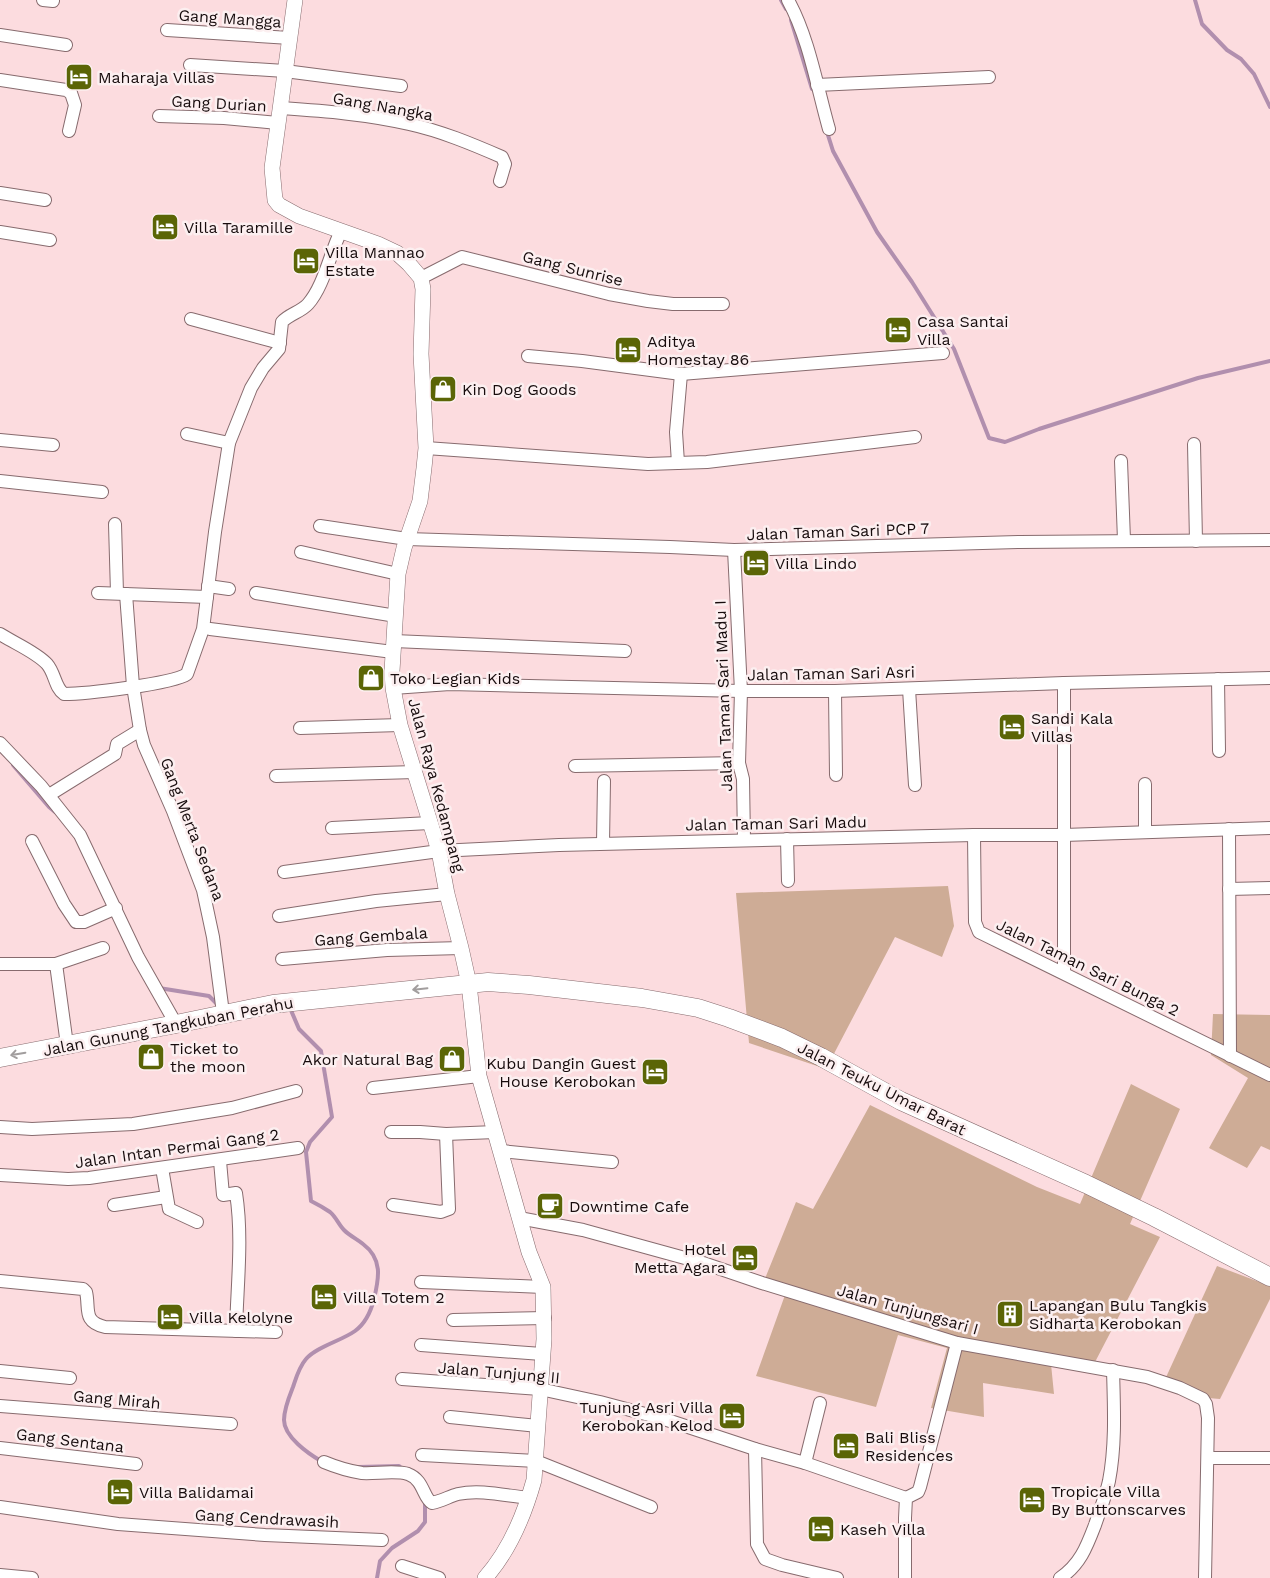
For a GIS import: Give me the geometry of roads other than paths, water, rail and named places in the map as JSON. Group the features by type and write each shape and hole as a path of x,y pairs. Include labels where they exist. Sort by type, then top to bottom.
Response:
{"main road":[{"name":"Jalan Teuku Umar Barat","path":"469,984 488,982 509,983 602,993 698,1008 729,1018 782,1038 814,1053 901,1101 1086,1184 1270,1277"},
{"name":"Jalan Gunung Tangkuban Perahu","path":"0,1058 272,1004 469,984"}],"street":[{"path":"295,0 272,168 275,200 286,210 378,244 396,253 421,278"},
{"path":"788,0 806,40 830,129"},
{"name":"Gang Mangga","path":"168,30 290,38"},
{"path":"0,35 66,45"},
{"path":"190,65 285,71 401,86"},
{"path":"817,85 989,77"},
{"path":"0,80 66,90 71,93 75,105 69,130"},
{"name":"Gang Nangka","path":"279,116 314,110 386,119 434,130 504,158 505,164 500,181"},
{"name":"Gang Durian","path":"159,116 224,118 279,116"},
{"path":"0,193 45,200"},
{"path":"0,634 45,662 53,670 57,686 62,693 94,692 176,679 187,674 203,629 229,443 251,388 263,368 276,354 280,343 282,322 291,314 306,307 314,297 341,231"},
{"path":"0,232 50,240"},
{"name":"Gang Sunrise","path":"421,278 462,257 609,294 672,304 723,304"},
{"name":"Jalan Raya Kedampang","path":"421,278 423,289 421,354 426,448 420,501 398,574 393,688 400,725 439,851 447,894 469,984"},
{"path":"191,319 280,343"},
{"path":"528,356 682,374 943,353"},
{"path":"678,463 676,432 682,374"},
{"path":"187,434 229,443"},
{"path":"426,448 648,464 708,462 915,437"},
{"path":"0,440 53,445"},
{"path":"1194,444 1196,541"},
{"path":"1121,461 1124,540"},
{"path":"0,481 102,492"},
{"name":"Gang Merta Sedana","path":"115,524 133,686 140,730 144,745 203,890 213,937 223,1013"},
{"name":"Jalan Taman Sari PCP 7","path":"320,526 408,540 734,550 1124,540 1270,540"},
{"name":"Jalan Taman Sari Madu I","path":"734,550 741,691 739,763 743,779 744,840"},
{"path":"301,552 398,574"},
{"path":"98,592 208,592 230,589"},
{"path":"256,592 396,616"},
{"path":"210,629 394,646 625,651"},
{"name":"Jalan Taman Sari Asri","path":"393,688 450,684 741,691 835,691 1270,678"},
{"path":"1218,679 1219,751"},
{"path":"1064,683 1064,972"},
{"path":"909,688 915,785"},
{"path":"835,691 836,775"},
{"path":"300,728 400,725"},
{"path":"49,795 115,754 117,744 140,730"},
{"path":"0,743 49,795 80,835 138,957 176,1024"},
{"path":"575,766 739,763"},
{"path":"276,776 415,772"},
{"path":"603,843 604,781"},
{"path":"1145,784 1146,832"},
{"path":"332,828 430,823"},
{"name":"Jalan Taman Sari Madu","path":"284,872 439,851 603,843 974,835 1064,835 1270,828"},
{"path":"1230,829 1230,1056"},
{"name":"Jalan Taman Sari Bunga 2","path":"974,835 975,922 979,932 1064,972 1270,1075"},
{"path":"787,839 788,881"},
{"path":"32,841 64,904 76,922 84,922 116,908"},
{"path":"1230,888 1270,888"},
{"path":"279,916 376,901 447,894"},
{"path":"0,964 56,964 103,948"},
{"name":"Gang Gembala","path":"282,959 387,950 461,948"},
{"path":"56,964 67,1045"},
{"path":"469,984 479,1076 529,1252 544,1288 545,1318 536,1462 529,1498 517,1529 485,1578"},
{"path":"373,1088 479,1076"},
{"path":"0,1127 41,1128 133,1124 232,1108 296,1091"},
{"path":"391,1132 446,1134 495,1132"},
{"path":"393,1204 441,1212 449,1209 446,1134"},
{"name":"Jalan Intan Permai Gang 2","path":"0,1175 68,1179 112,1176 298,1148"},
{"path":"501,1151 612,1162"},
{"path":"220,1161 223,1194 236,1193 238,1212 239,1252 236,1331"},
{"path":"162,1168 169,1209 197,1222"},
{"path":"114,1205 166,1196"},
{"name":"Jalan Tunjungsari I","path":"519,1218 583,1230 703,1262 762,1283 957,1343 1146,1377 1194,1394 1203,1399 1206,1404 1208,1418 1205,1578"},
{"path":"0,1281 83,1289 87,1296 88,1314 94,1323 98,1325 276,1332"},
{"path":"421,1282 544,1288"},
{"path":"453,1320 545,1318"},
{"path":"905,1578 906,1498 918,1492 920,1487 957,1343"},
{"path":"421,1345 542,1354"},
{"path":"1060,1578 1072,1570 1079,1561 1091,1533 1108,1482 1114,1438 1113,1370"},
{"path":"0,1371 70,1378"},
{"name":"Jalan Tunjung II","path":"402,1379 540,1388 664,1419 805,1463 906,1498"},
{"path":"805,1463 820,1403"},
{"name":"Gang Mirah","path":"0,1406 231,1424"},
{"path":"450,1417 538,1426"},
{"name":"Gang Sentana","path":"0,1448 136,1464"},
{"path":"756,1449 757,1544 765,1559 837,1578"},
{"path":"422,1455 536,1462 651,1507"},
{"path":"1208,1458 1270,1458"},
{"path":"324,1462 362,1472 409,1474 422,1486 428,1500 432,1502 445,1500 457,1494 469,1493 529,1498"},
{"name":"Gang Cendrawasih","path":"0,1507 118,1524 265,1535 382,1540"},
{"path":"402,1566 439,1578"},
{"path":"0,1575 32,1578"}],"waterway":[{"path":"781,0 786,9"},
{"path":"1195,0 1202,24 1227,50 1241,59 1254,74 1270,107"},
{"path":"791,20 812,89"},
{"path":"827,132 833,151 877,232 912,282 954,349 989,438 1005,442 1039,429 1198,378 1270,361"},
{"path":"13,765 55,812"},
{"path":"159,988 209,996 218,1005"},
{"path":"290,1008 299,1029 321,1051 332,1117 310,1142 306,1152 311,1201 330,1212 344,1230 369,1250 377,1262 378,1269 374,1299 365,1321 355,1331 316,1351 306,1359 301,1365 287,1403 284,1420 288,1433 298,1444 321,1461"},
{"path":"359,1467 399,1466 403,1470"},
{"path":"377,1578 380,1561 392,1548 418,1531 425,1522 425,1503"}],"place":[{"name":"Maharaja Villas","path":"79,77"},
{"name":"Villa Taramille","path":"165,227"},
{"name":"Villa Mannao Estate","path":"306,261"},
{"name":"Casa Santai Villa","path":"898,330"},
{"name":"Aditya Homestay 86","path":"628,350"},
{"name":"Kin Dog Goods","path":"443,389"},
{"name":"Villa Lindo","path":"756,563"},
{"name":"Toko Legian Kids","path":"371,678"},
{"name":"Sandi Kala Villas","path":"1012,727"},
{"name":"Ticket to the moon","path":"151,1057"},
{"name":"Akor Natural Bag","path":"452,1059"},
{"name":"Kubu Dangin Guest House Kerobokan","path":"655,1072"},
{"name":"Downtime Cafe","path":"550,1206"},
{"name":"Hotel Metta Agara","path":"745,1258"},
{"name":"Villa Totem 2","path":"324,1297"},
{"name":"Lapangan Bulu Tangkis Sidharta Kerobokan","path":"1010,1314"},
{"name":"Villa Kelolyne","path":"170,1317"},
{"name":"Tunjung Asri Villa Kerobokan Kelod","path":"732,1416"},
{"name":"Bali Bliss Residences","path":"846,1446"},
{"name":"Villa Balidamai","path":"120,1492"},
{"name":"Tropicale Villa By Buttonscarves","path":"1032,1500"},
{"name":"Kaseh Villa","path":"821,1529"}]}
